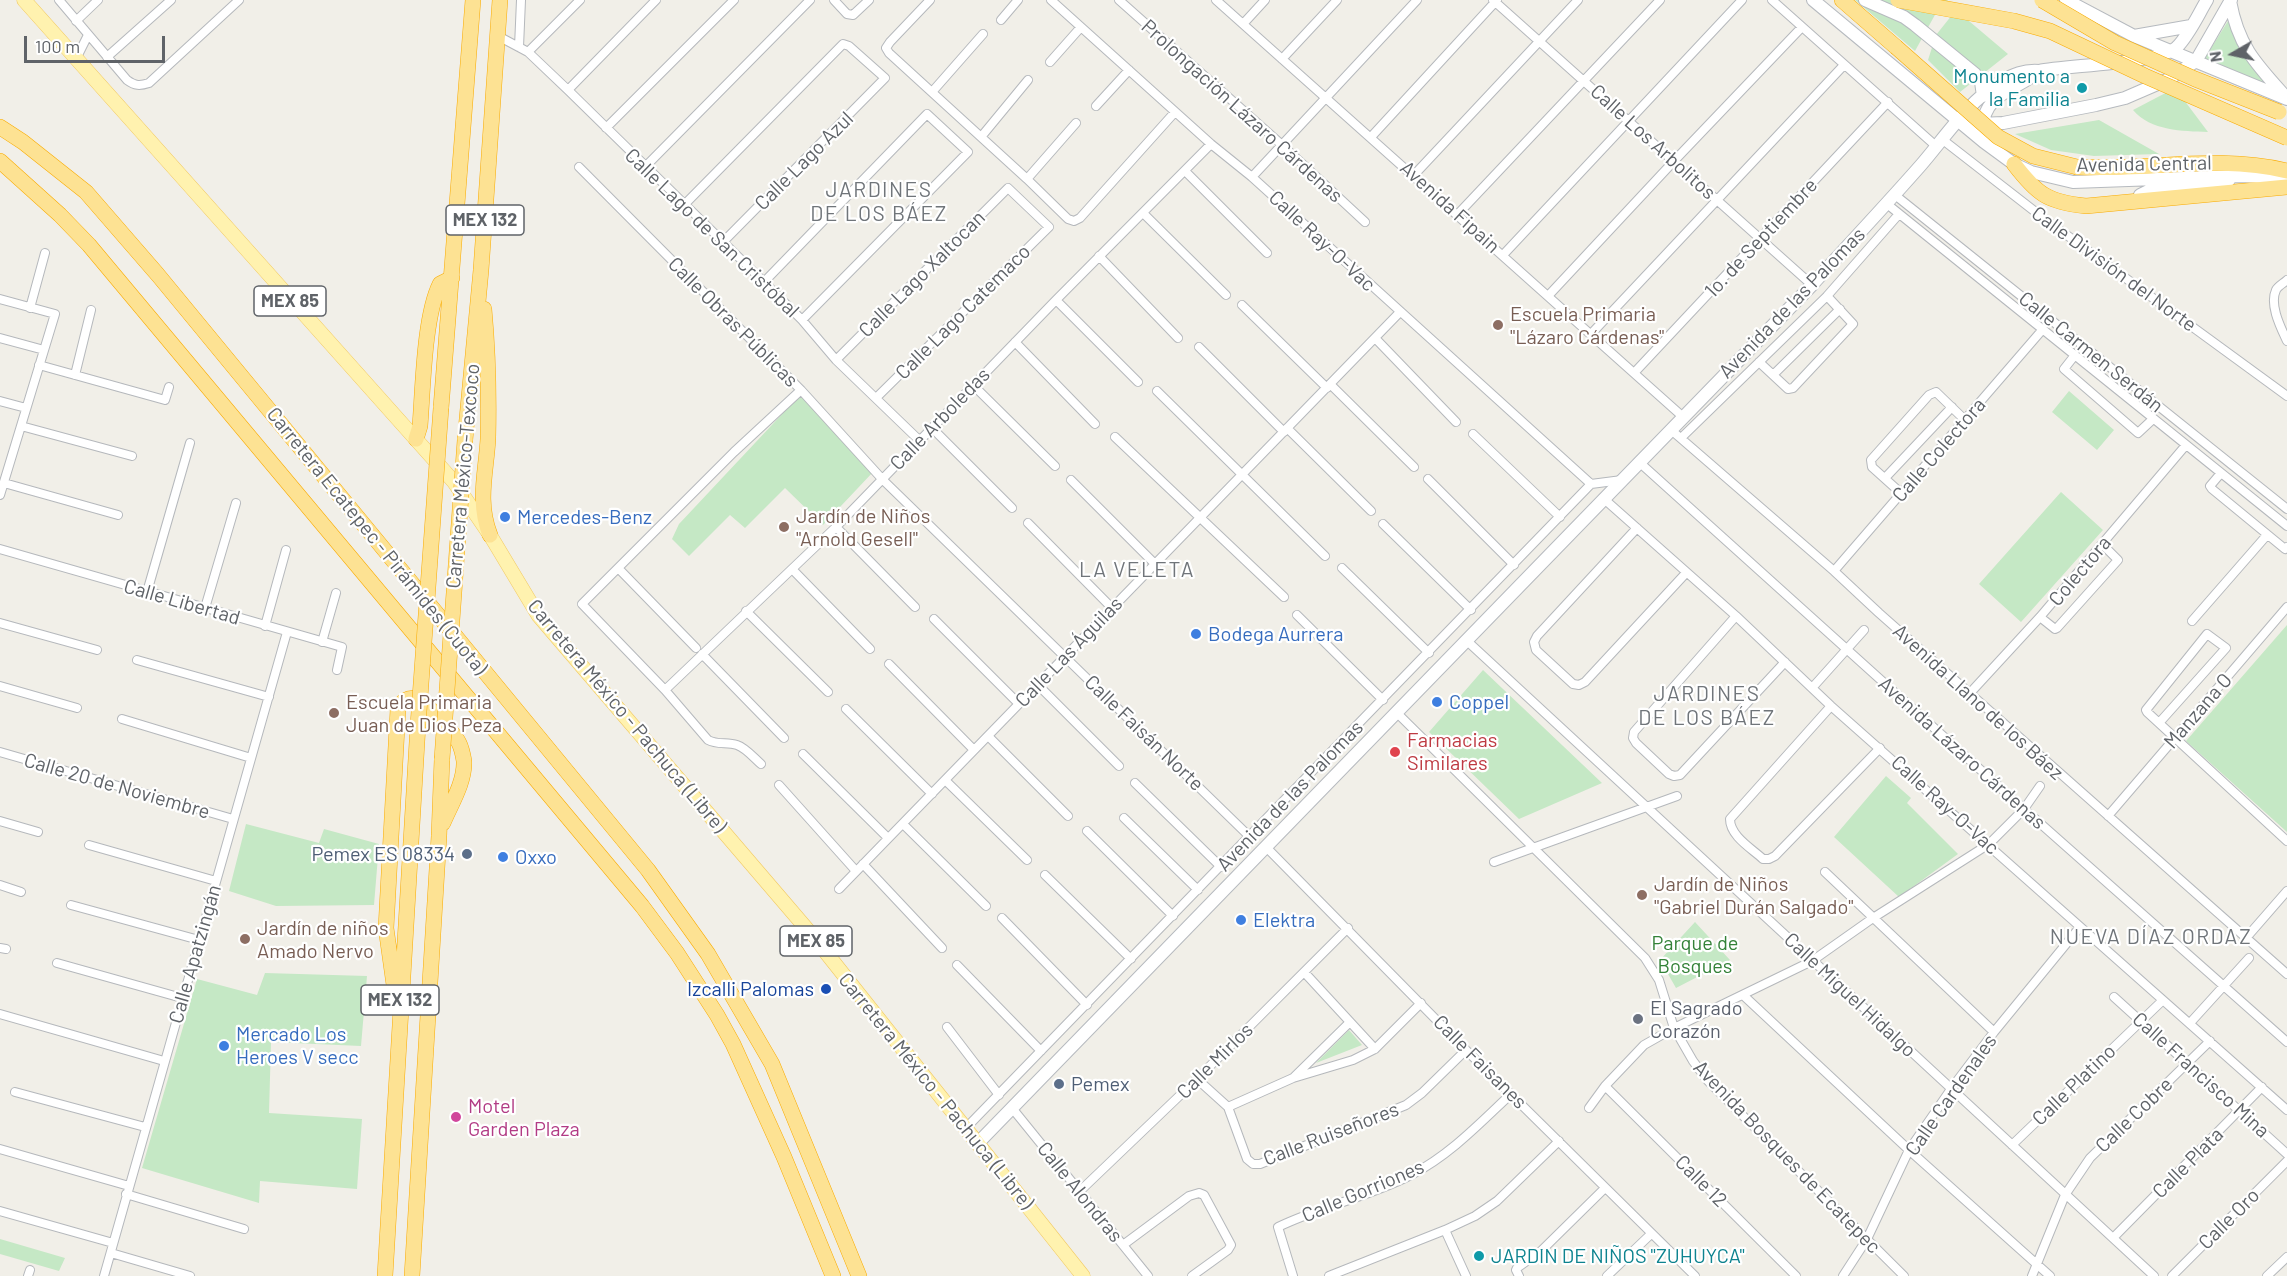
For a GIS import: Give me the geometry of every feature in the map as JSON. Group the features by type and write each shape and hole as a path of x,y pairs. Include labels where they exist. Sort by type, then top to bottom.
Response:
{"highway":[{"name":"Carretera México-Texcoco","path":"412,1276 442,759 500,0"},
{"name":"Avenida Central","path":"1842,0 1998,137 2033,156 2077,167 2247,164 2287,171"},
{"path":"1898,0 2014,21 2050,31 2145,76 2287,138"},
{"path":"2042,0 2115,43 2195,79 2285,106"},
{"name":"Carretera México-Texcoco","path":"385,1276 399,1011 418,725 471,2"},
{"name":"Carretera Ecatepec - Pirámides (Cuota)","path":"0,127 23,142 86,192 158,275 648,870 708,954 772,1064 859,1276"},
{"name":"Carretera Ecatepec - Pirámides (Cuota)","path":"0,161 60,215 89,245 642,906 677,953 733,1044 784,1156 833,1276"},
{"path":"2014,164 2039,184 2064,196 2090,198 2167,194 2185,196"},
{"path":"2014,164 2033,188 2050,199 2066,204 2086,206 2287,187"},
{"path":"416,439 420,426 431,310 440,284 452,278"},
{"path":"480,283 488,364 488,437 482,498 484,517 490,535"},
{"path":"399,1011 386,928 398,709 402,702 410,699 420,701 452,733 462,752 464,766 462,778 439,831"}],"main road":[{"name":"Carretera México - Pachuca (Libre)","path":"24,0 454,482 490,535 538,615 812,935 1083,1276"},
{"path":"1813,0 1984,142 2014,164 2031,172 2073,182 2239,176 2264,177 2287,182"},
{"path":"1865,0 1904,17 1915,25 1975,75 1981,82 1983,96"},
{"path":"2066,0 2134,36 2196,61 2285,106"},
{"path":"2170,52 2188,31 2207,0"},
{"path":"1957,120 1983,124 2003,123 2125,98 2169,79 2196,61 2230,0"},
{"path":"2230,0 2234,21 2247,52 2285,106"},
{"path":"2134,36 2188,31 2204,45"},
{"path":"2125,98 2139,77 2141,59 2134,36"},
{"name":"Avenida de las Palomas","path":"977,1144 1682,416 1812,285 1891,199 1957,120 1983,96 2011,76 2025,70 2039,71 2141,59 2170,52"},
{"path":"1984,142 1985,114 1996,97 2039,71"},
{"path":"2140,195 2150,190 2215,185 2239,176"}],"street":[{"path":"59,0 134,85 149,83 239,0"},
{"path":"76,21 98,0"},
{"path":"107,57 171,0"},
{"path":"519,47 521,0"},
{"path":"528,52 580,0"},
{"path":"568,90 656,0"},
{"path":"606,128 734,0"},
{"path":"645,167 810,0"},
{"path":"834,0 848,14 853,15 869,0"},
{"path":"930,0 886,48 889,53 1068,219 1074,221 1080,218 1175,112"},
{"path":"1001,20 1018,0"},
{"name":"Calle Ray-O-Vac","path":"1051,0 1211,144 1252,177 1591,484"},
{"name":"Prolongación Lázaro Cárdenas","path":"1119,0 1365,222"},
{"name":"Avenida Fipain","path":"1216,0 1682,416"},
{"path":"1243,24 1265,0"},
{"path":"1282,58 1337,0"},
{"path":"1252,177 1325,96 1417,0"},
{"path":"1414,175 1578,0"},
{"path":"1458,214 1660,0"},
{"path":"1503,255 1742,0"},
{"name":"Calle División del Norte","path":"1772,0 1844,65 1940,143 2287,396"},
{"path":"1371,137 1495,1"},
{"name":"Calle Los Arbolitos","path":"1495,1 1812,285"},
{"path":"1050,62 1081,27"},
{"path":"1548,296 1674,160 1802,28"},
{"path":"932,92 983,34"},
{"path":"76,59 88,35"},
{"name":"Calle Lago de San Cristóbal","path":"498,36 528,52 568,90 764,282 802,320 836,360 919,440"},
{"name":"Calle Lago Azul","path":"684,205 843,44 849,46 885,78 722,243"},
{"path":"1591,334 1844,65"},
{"path":"1096,106 1129,70"},
{"path":"981,137 1028,80"},
{"name":"1o. de Septiembre","path":"1634,373 1888,102"},
{"path":"764,282 927,114 968,152 802,320"},
{"path":"1027,179 1076,123"},
{"name":"Calle Arboledas","path":"665,690 699,651 792,569 883,480 1098,256 1211,144"},
{"name":"Calle Obras Públicas","path":"579,167 801,390 883,480"},
{"path":"1185,171 1267,253"},
{"name":"Calle Lago Xaltocan","path":"836,360 1008,188 1049,227"},
{"name":"Calle Carmen Serdán","path":"1891,199 1899,214 2287,526"},
{"name":"Calle Carmen Serdán","path":"1891,199 2287,509"},
{"path":"1143,213 1226,295"},
{"name":"Avenida de las Palomas","path":"1681,438 1827,296 1899,214"},
{"name":"Calle Lago Catemaco","path":"876,398 1049,227"},
{"path":"30,308 45,253"},
{"path":"1098,256 1178,338"},
{"name":"Calle Carmen Serdán","path":"2043,329 2034,322 2025,314 2006,300 1951,256 1977,276 1985,283 1994,290 2002,296 2010,303 2027,316 2035,322 2043,329"},
{"path":"2287,280 2276,290 2274,302 2287,342"},
{"path":"1759,363 1788,389 1793,388 1852,326 1851,321 1827,296"},
{"path":"0,299 55,314 21,426 4,465 4,483 0,495"},
{"path":"1056,300 1138,382"},
{"path":"1242,304 1414,467"},
{"path":"1773,375 1840,309"},
{"path":"75,375 91,310"},
{"name":"Calle Las Águilas","path":"839,889 1400,312"},
{"name":"Calle Colectora","path":"1834,571 2043,329"},
{"path":"0,338 44,350"},
{"path":"1375,338 1456,422"},
{"path":"1015,342 1095,424"},
{"path":"1199,347 1371,511"},
{"path":"2075,355 2064,369 2138,433 2153,419"},
{"path":"39,365 165,400 168,387"},
{"path":"974,386 1055,466"},
{"path":"761,764 737,745 708,740 665,690 582,604 734,452 801,390"},
{"path":"1157,391 1325,556"},
{"path":"1902,494 1872,467 1871,460 1929,395 1936,392 1965,420"},
{"path":"0,401 26,408"},
{"path":"1885,478 1952,407"},
{"path":"21,426 132,456"},
{"path":"932,428 1012,508"},
{"name":"Avenida Llano de los Báez","path":"1670,429 1834,571 2287,974"},
{"path":"1473,434 1560,518"},
{"path":"1115,437 1284,597"},
{"path":"147,591 190,443"},
{"name":"Colectora","path":"1970,693 2040,617 2186,445"},
{"name":"Avenida Lázaro Cárdenas","path":"1639,462 2287,1042"},
{"path":"2220,473 2210,486 2267,535 2285,549 2287,547"},
{"path":"1428,479 1514,565"},
{"name":"Calle Faisán Norte","path":"883,480 1250,837"},
{"path":"1071,480 1155,564"},
{"path":"1591,484 1622,480"},
{"path":"4,483 117,515"},
{"name":"Avenida de las Palomas","path":"965,1129 1591,484"},
{"name":"Calle Ray-O-Vac","path":"1603,498 1736,616 1831,706 2287,1110"},
{"path":"205,608 236,503"},
{"path":"1028,523 1112,608"},
{"path":"1383,524 1471,610"},
{"path":"836,527 915,607"},
{"path":"1636,528 1534,642 1536,650 1565,677 1579,686 1586,682 1686,573"},
{"path":"2192,621 2267,535"},
{"path":"2040,617 2052,628 2057,627 2118,560 2102,544"},
{"name":"Calle Libertad","path":"0,549 342,647 337,670"},
{"path":"264,626 286,550"},
{"path":"618,568 784,738"},
{"path":"1342,568 1430,652"},
{"path":"792,569 870,649"},
{"path":"322,642 336,593"},
{"name":"Manzana O","path":"2108,816 2287,607"},
{"path":"746,611 828,692"},
{"path":"1297,615 1383,700"},
{"path":"1736,616 1634,732 1636,743 1669,774 1680,775 1785,662"},
{"path":"934,619 1019,704"},
{"path":"0,623 97,650"},
{"path":"1812,688 1864,630"},
{"name":"Calle Apatzingán","path":"105,1276 127,1190 287,632"},
{"path":"2158,723 2226,648 2207,634 2146,708 2147,712 2158,723 2174,739 2287,841"},
{"name":"Calle Miguel Hidalgo","path":"1466,640 2154,1276"},
{"path":"137,660 269,697"},
{"path":"889,664 974,750"},
{"path":"1037,684 1119,766"},
{"path":"0,686 77,708"},
{"path":"1831,706 1730,819 1733,832 1763,859 1769,860 1775,856 1880,748"},
{"path":"846,709 932,794"},
{"name":"Avenida Bosques de Ecatepec","path":"1396,712 1645,958 1659,980 1674,1028 1693,1061 1708,1081 1904,1276"},
{"path":"122,719 251,758"},
{"path":"988,736 1068,816"},
{"name":"Calle 20 de Noviembre","path":"0,752 234,819"},
{"path":"803,754 888,838"},
{"path":"945,780 1027,860"},
{"path":"1135,783 1221,867"},
{"path":"779,785 856,871"},
{"path":"1589,1108 1605,1086 1644,1045 1812,960 1989,844 2024,809 2040,786"},
{"path":"1494,862 1677,796"},
{"path":"1124,818 1198,890"},
{"path":"0,821 38,832"},
{"path":"903,824 986,906"},
{"path":"1087,831 1173,916"},
{"path":"89,845 216,880"},
{"name":"Calle Faisanes","path":"1266,847 1466,1050 1695,1276"},
{"path":"863,864 942,948"},
{"path":"1825,872 1995,1032"},
{"path":"1045,875 1131,959"},
{"path":"0,885 21,892"},
{"path":"2246,938 2287,891"},
{"path":"71,905 199,940"},
{"path":"1002,918 1087,1005"},
{"name":"Calle Cardenales","path":"1843,1276 1867,1239 1909,1150 1951,1089 2080,927"},
{"name":"Calle Mirlos","path":"1080,1191 1197,1079 1348,928"},
{"path":"2190,1023 2249,958"},
{"path":"57,963 182,998"},
{"path":"957,965 1041,1051"},
{"path":"1304,972 1375,1049"},
{"path":"1743,995 1909,1150 2050,1276"},
{"name":"Calle Francisco Mina","path":"2114,997 2287,1154"},
{"name":"Calle Platino","path":"2012,1145 2162,1001"},
{"path":"1197,1079 1228,1107 1293,1078 1353,1060 1375,1049 1421,1003"},
{"path":"0,1014 164,1061"},
{"path":"1293,1078 1350,1022"},
{"path":"947,1027 999,1095"},
{"name":"Calle Cobre","path":"2032,1276 2065,1195 2090,1158 2210,1041"},
{"name":"Calle Ruiseñores","path":"1228,1107 1247,1159 1253,1164 1260,1164 1406,1105 1422,1093 1466,1050"},
{"name":"Calle 12","path":"1605,1086 1796,1276"},
{"name":"Calle Plata","path":"2113,1238 2262,1088"},
{"path":"15,1092 146,1127"},
{"name":"Calle Gorriones","path":"1293,1276 1278,1227 1410,1176 1461,1142 1511,1094"},
{"name":"Calle Alondras","path":"1012,1108 1148,1276"},
{"path":"1329,1276 1475,1216 1497,1201 1559,1141"},
{"path":"0,1149 244,1229"},
{"name":"Calle Oro","path":"2172,1276 2287,1161"},
{"path":"1519,1276 1517,1268 1541,1251 1605,1188"},
{"path":"1123,1245 1190,1196 1199,1193 1204,1196 1232,1245 1192,1276"},
{"path":"0,1211 113,1243"},
{"path":"1445,1230 1466,1276"},
{"path":"1607,1276 1651,1234"},
{"path":"111,1253 190,1276"},
{"path":"2267,1276 2287,1257"}],"green space":[{"path":"1855,0 1948,0 1936,13 1915,51"},
{"path":"1956,10 2008,54 1960,92 1928,60 1936,35"},
{"path":"2228,21 2248,58 2277,89 2203,61"},
{"path":"2175,88 2208,132 2158,126 2140,117 2133,110"},
{"path":"2099,120 2159,154 2094,156 2051,150 2015,134"},
{"path":"2069,391 2114,430 2097,450 2052,412"},
{"path":"800,395 874,471 823,525 785,488 745,528 730,515 689,556 672,539 679,524"},
{"path":"2061,492 2103,530 2021,622 1979,584"},
{"path":"2287,625 2287,832 2186,741"},
{"path":"1483,670 1602,783 1519,819 1429,732"},
{"path":"1886,776 1911,798 1907,803 1958,854 1899,897 1834,837"},
{"path":"246,824 319,843 324,829 379,844 374,905 276,906 229,891"},
{"name":"Parque de Bosques","path":"1695,922 1730,960 1676,988 1660,960"},
{"path":"265,973 367,976 361,1046 271,1042 269,1113 362,1119 357,1189 260,1181 259,1203 142,1168 197,979 257,995"},
{"path":"1349,1030 1362,1045 1316,1063"},
{"path":"0,1239 65,1258 59,1271 0,1254"}],"place":[{"name":"Monumento a la Familia","path":"2082,88"},
{"name":"Escuela Primaria \"Lázaro Cárdenas\"","path":"1498,325"},
{"name":"Mercedes-Benz","path":"505,517"},
{"name":"Jardín de Niños \"Arnold Gesell\"","path":"784,527"},
{"name":"Bodega Aurrera","path":"1196,634"},
{"name":"Coppel","path":"1437,702"},
{"name":"Escuela Primaria Juan de Dios Peza","path":"334,713"},
{"name":"Farmacias Similares","path":"1395,752"},
{"name":"Pemex ES 08334","path":"467,854"},
{"name":"Oxxo","path":"503,857"},
{"name":"Jardín de Niños \"Gabriel Durán Salgado\"","path":"1642,895"},
{"name":"Elektra","path":"1241,920"},
{"name":"Jardín de niños Amado Nervo","path":"245,939"},
{"name":"Izcalli Palomas","path":"826,989"},
{"name":"El Sagrado Corazón","path":"1638,1019"},
{"name":"Mercado Los Heroes V secc","path":"224,1046"},
{"name":"Pemex","path":"1059,1084"},
{"name":"Motel Garden Plaza","path":"456,1117"},
{"name":"JARDIN DE NIÑOS \"ZUHUYCA\"","path":"1479,1256"}],"district":[{"name":"JARDINES DE LOS BÁEZ","path":"879,202"},
{"name":"LA VELETA","path":"1137,570"},
{"name":"JARDINES DE LOS BÁEZ","path":"1707,706"},
{"name":"NUEVA DÍAZ ORDAZ","path":"2151,937"}]}
